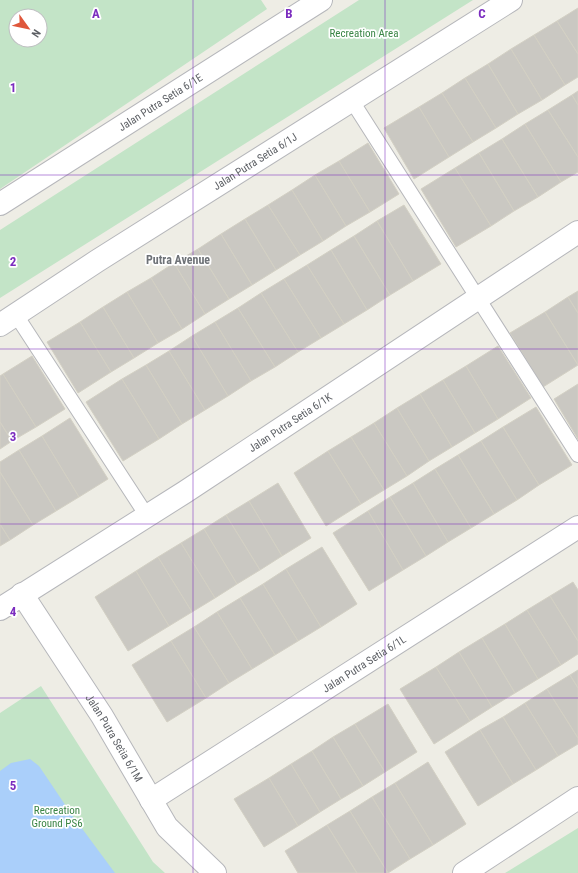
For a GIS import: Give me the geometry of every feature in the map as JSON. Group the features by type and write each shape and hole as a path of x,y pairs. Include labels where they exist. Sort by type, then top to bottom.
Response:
{"street":[{"name":"Jalan Putra Setia 6/1E","path":"0,204 296,6 320,0"},
{"name":"Jalan Putra Setia 6/1J","path":"8,320 97,261 511,0"},
{"name":"Jalan Putra Setia 6/1K","path":"0,609 147,516 578,232"},
{"name":"Jalan Putra Setia 6/1L","path":"151,800 578,527"},
{"name":"Jalan Putra Setia 6/1M","path":"22,594 102,716 167,827 215,873"},
{"path":"464,873 578,798"}],"lane":[{"path":"352,101 578,455"},
{"path":"8,320 147,516"}],"green space":[{"path":"0,0 261,0 267,9 0,189"},
{"name":"Recreation Area","path":"359,0 473,0 0,298 0,230"},
{"name":"Recreation Ground PS6","path":"41,686 153,862 165,873 0,873 0,713"},
{"path":"578,828 578,873 505,873"}],"water":[{"path":"30,759 39,766 72,815 115,873 0,873 0,771 11,763"}],"building":[{"path":"578,8 578,54 557,21"},
{"path":"557,21 578,54 578,77 565,85 534,35"},
{"path":"534,35 565,85 542,100 511,49"},
{"path":"511,49 542,100 518,114 488,64"},
{"path":"488,64 518,114 496,128 465,78"},
{"path":"465,78 496,128 473,142 442,93"},
{"path":"578,91 578,105 572,95"},
{"path":"442,93 473,142 449,157 419,107"},
{"path":"572,95 578,105 578,157 548,110"},
{"path":"419,107 449,157 414,179 384,128"},
{"path":"548,110 578,157 578,172 561,182 525,124"},
{"path":"525,124 561,182 538,197 502,139"},
{"path":"502,139 538,197 514,211 479,153"},
{"path":"368,143 399,194 370,212 339,161"},
{"path":"479,153 514,211 491,226 455,168"},
{"path":"339,161 370,212 346,226 315,175"},
{"path":"455,168 491,226 456,247 421,189"},
{"path":"315,175 346,226 323,241 292,190"},
{"path":"292,190 323,241 300,255 268,205"},
{"path":"268,205 300,255 276,270 245,219"},
{"path":"404,205 441,264 413,281 377,221"},
{"path":"245,219 276,270 252,285 221,234"},
{"path":"377,221 413,281 390,295 354,236"},
{"path":"221,234 252,285 229,299 198,249"},
{"path":"354,236 390,295 367,310 331,250"},
{"path":"198,249 229,299 205,314 174,263"},
{"path":"331,250 367,310 344,324 307,265"},
{"path":"174,263 205,314 182,329 151,278"},
{"path":"307,265 344,324 321,338 284,279"},
{"path":"151,278 182,329 158,343 127,292"},
{"path":"284,279 321,338 298,352 261,293"},
{"path":"578,291 578,313 568,297"},
{"path":"127,292 158,343 134,358 103,307"},
{"path":"261,293 298,352 275,367 238,308"},
{"path":"568,297 578,313 578,365 545,312"},
{"path":"103,307 134,358 111,372 80,322"},
{"path":"238,308 275,367 251,381 215,322"},
{"path":"545,312 578,365 543,387 510,333"},
{"path":"80,322 111,372 78,393 47,342"},
{"path":"215,322 251,381 228,396 192,336"},
{"path":"192,336 228,396 205,410 169,351"},
{"path":"498,346 531,398 498,419 466,366"},
{"path":"169,351 205,410 182,424 146,365"},
{"path":"32,356 65,409 36,427 3,374"},
{"path":"146,365 182,424 159,439 122,379"},
{"path":"466,366 498,419 475,433 443,380"},
{"path":"3,374 36,427 12,441 0,422 0,376"},
{"path":"122,379 159,439 123,461 86,402"},
{"path":"443,380 475,433 452,447 420,394"},
{"path":"578,384 578,439 554,399"},
{"path":"420,394 452,447 429,461 397,408"},
{"path":"536,407 572,465 539,485 503,427"},
{"path":"397,408 429,461 407,476 374,423"},
{"path":"70,418 108,479 79,497 42,436"},
{"path":"0,422 12,441 0,449"},
{"path":"374,423 407,476 384,490 351,437"},
{"path":"503,427 539,485 517,500 481,441"},
{"path":"42,436 79,497 56,511 19,450"},
{"path":"351,437 384,490 361,504 328,451"},
{"path":"481,441 517,500 494,514 458,455"},
{"path":"19,450 56,511 33,525 0,472 0,462"},
{"path":"328,451 361,504 326,526 294,473"},
{"path":"458,455 494,514 471,528 435,469"},
{"path":"435,469 471,528 448,542 413,483"},
{"path":"0,472 33,525 10,540 0,524"},
{"path":"278,483 311,538 282,556 249,501"},
{"path":"413,483 448,542 426,556 390,497"},
{"path":"390,497 426,556 403,570 368,511"},
{"path":"249,501 282,556 260,570 226,515"},
{"path":"368,511 403,570 369,591 333,533"},
{"path":"226,515 260,570 237,584 204,529"},
{"path":"0,524 10,540 0,546"},
{"path":"204,529 237,584 215,598 181,543"},
{"path":"181,543 215,598 192,612 158,557"},
{"path":"322,547 357,604 321,627 286,569"},
{"path":"158,557 192,612 169,626 136,571"},
{"path":"286,569 321,627 298,641 263,584"},
{"path":"136,571 169,626 128,651 95,597"},
{"path":"573,582 578,590 578,641 550,596"},
{"path":"263,584 298,641 275,655 240,598"},
{"path":"550,596 578,641 578,654 561,665 527,610"},
{"path":"240,598 275,655 252,669 217,612"},
{"path":"527,610 561,665 538,679 505,624"},
{"path":"217,612 252,669 229,683 194,627"},
{"path":"505,624 538,679 515,693 482,638"},
{"path":"194,627 229,683 206,698 171,641"},
{"path":"482,638 515,693 492,707 459,652"},
{"path":"171,641 206,698 167,722 132,665"},
{"path":"459,652 492,707 470,721 436,667"},
{"path":"436,667 470,721 434,744 400,689"},
{"path":"578,670 578,688 570,675"},
{"path":"570,675 578,688 578,738 547,689"},
{"path":"547,689 578,738 578,744 558,756 525,703"},
{"path":"525,703 558,756 536,770 503,717"},
{"path":"388,704 417,752 385,772 355,724"},
{"path":"503,717 536,770 513,784 480,730"},
{"path":"355,724 385,772 363,786 333,737"},
{"path":"480,730 513,784 478,806 445,752"},
{"path":"333,737 363,786 341,799 312,751"},
{"path":"312,751 341,799 320,812 291,764"},
{"path":"428,762 466,824 433,845 395,783"},
{"path":"291,764 320,812 298,826 269,778"},
{"path":"269,778 298,826 264,847 234,799"},
{"path":"395,783 433,845 410,859 372,797"},
{"path":"372,797 410,859 388,873 350,811"},
{"path":"350,811 388,873 357,873 327,825"},
{"path":"327,825 357,873 298,873 285,851"}],"district":[{"name":"Putra Avenue","path":"178,260"}]}
